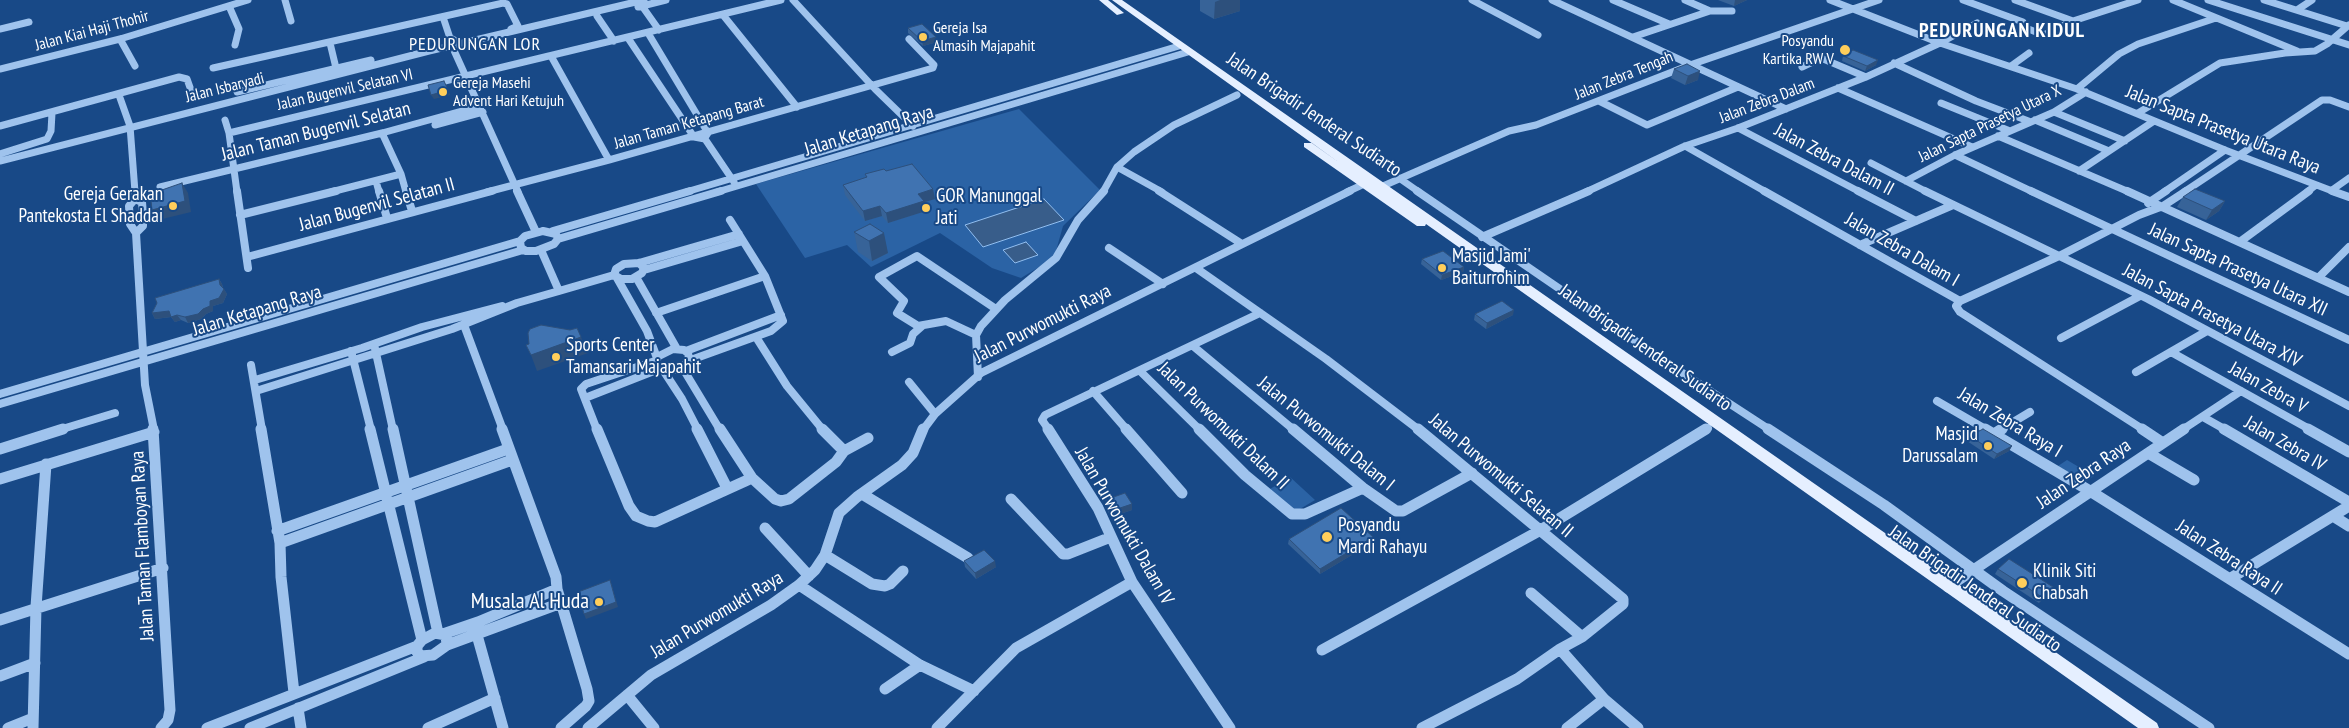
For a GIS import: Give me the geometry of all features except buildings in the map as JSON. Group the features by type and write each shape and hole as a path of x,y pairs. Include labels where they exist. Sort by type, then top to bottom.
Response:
{"main road":[{"name":"Jalan Brigadir Jenderal Sudiarto","path":"1103,0 1383,186 1948,587 2151,728"},
{"name":"Jalan Brigadir Jenderal Sudiarto","path":"1116,0 1237,95 2136,728"}],"street":[{"name":"Jalan Kiai Haji Thohir","path":"0,69 120,39 248,0"},
{"path":"285,0 291,22"},
{"path":"237,92 336,68 643,3 666,0"},
{"name":"Jalan Bugenvil Selatan VI","path":"229,132 781,0"},
{"path":"793,0 871,85 920,133"},
{"path":"1472,0 1538,35"},
{"path":"1552,0 1786,109"},
{"path":"1616,0 1669,24"},
{"path":"1685,0 1710,11"},
{"path":"1830,0 1940,43 2086,92"},
{"name":"Jalan Zebra Tengah","path":"1383,186 1509,131 1536,125 1690,65 1879,0"},
{"path":"1963,0 2023,22 2023,27 2044,35 2073,22 2138,0"},
{"path":"2015,0 2073,22"},
{"path":"2173,0 2300,52"},
{"path":"2208,0 2349,45"},
{"path":"2264,0 2348,26"},
{"path":"2297,10 2312,0"},
{"path":"213,68 505,3 518,26 452,44"},
{"path":"452,44 597,16 643,3"},
{"path":"643,3 659,30"},
{"path":"228,6 239,29 235,45"},
{"path":"1633,37 1710,11 1732,11"},
{"path":"722,14 797,107"},
{"path":"597,16 614,41"},
{"path":"443,17 452,44 536,232"},
{"path":"2077,89 2119,54 2138,44 2216,18"},
{"path":"0,30 29,22"},
{"name":"Jalan Zebra Dalam","path":"1482,237 1616,179 1685,146 1738,128 1866,77 1940,43 1977,23"},
{"path":"2138,113 2220,63 2315,51 2348,26"},
{"path":"648,33 679,84 706,136 738,187"},
{"path":"628,38 694,137"},
{"path":"120,39 135,66"},
{"name":"Jalan Taman Ketapang Barat","path":"515,184 694,137 706,136 934,66 909,39"},
{"path":"330,43 336,68"},
{"name":"Jalan Isbaryadi","path":"0,161 452,44"},
{"name":"Jalan Ketapang Raya","path":"556,235 731,178 1076,75 1135,58 1179,50"},
{"name":"Jalan Ketapang Raya","path":"556,235 738,187 920,133 1145,65 1179,50"},
{"path":"2011,66 2029,53"},
{"path":"551,56 609,160"},
{"path":"1135,58 1145,65"},
{"path":"1802,68 1821,58 1866,77"},
{"path":"1894,64 1976,101 2109,151"},
{"path":"1090,71 1098,79"},
{"path":"656,79 673,75"},
{"path":"1076,75 1085,83"},
{"path":"0,126 120,95 179,77 187,79 192,93"},
{"path":"662,88 679,84"},
{"path":"1599,101 1647,125 1738,87"},
{"path":"1838,88 1972,147"},
{"name":"Jalan Sapta Prasetya Utara Raya","path":"2086,92 2225,150 2349,197"},
{"name":"Jalan Sapta Prasetya Utara X","path":"1906,181 1955,154 2054,112 2086,92"},
{"path":"120,95 130,126 135,199 129,209 130,224 136,233 143,226 144,215 142,202 135,199"},
{"path":"978,377 976,334 986,319 996,309 1056,258 1078,220 1101,195 1117,167 1134,152 1174,125 1237,95"},
{"path":"1960,301 2059,256 2139,215 2163,206 2322,100 2348,105"},
{"path":"1942,103 2010,131"},
{"name":"Jalan Taman Bugenvil Selatan","path":"160,187 234,172 482,109"},
{"path":"2054,112 2125,141"},
{"path":"0,154 47,140 51,131 52,113"},
{"path":"225,120 229,132 248,268"},
{"path":"2079,171 2154,121"},
{"name":"Jalan Zebra Dalam II","path":"1738,128 1916,221"},
{"path":"383,135 401,174 412,211"},
{"path":"1998,136 2150,200 2349,292"},
{"name":"Jalan Zebra Dalam I","path":"1685,146 1960,301 1956,306 1960,312 2163,443"},
{"path":"2139,215 2150,200 2225,150"},
{"name":"Jalan Sapta Prasetya Utara XII","path":"1955,154 2349,340"},
{"name":"Jalan Sapta Prasetya Utara XIV","path":"1871,163 2140,296 2349,406"},
{"path":"1117,167 1173,198 1242,244"},
{"name":"Jalan Taman Bugenvil Selatan","path":"164,195 234,172"},
{"path":"240,215 401,174"},
{"path":"1399,178 1482,237 1884,506 2003,591 2209,728"},
{"path":"2332,190 2349,178"},
{"path":"376,181 387,218"},
{"name":"Jalan Bugenvil Selatan II","path":"247,257 515,184"},
{"name":"Jalan Purwomukti Raya","path":"588,728 627,694 676,660 771,605 799,585 809,576 825,555 837,517 862,494 908,460 925,425 935,414 990,368 1364,184"},
{"path":"2241,241 2316,185"},
{"path":"1860,245 1953,205"},
{"path":"730,220 765,276 782,315 783,321 779,326 673,370 658,365 585,385 581,389 616,480 636,516 655,522 752,478"},
{"path":"522,245 541,250 554,244 556,235 536,232"},
{"path":"522,245 536,232"},
{"name":"Jalan Taman Flamboyan Raya","path":"136,233 145,385 154,432 163,568 170,710 168,720 161,728"},
{"path":"727,488 682,399 658,365 647,330 616,276 616,269 624,264 642,266 741,237"},
{"name":"Jalan Ketapang Raya","path":"0,394 144,356 522,245"},
{"path":"2319,277 2349,247"},
{"path":"1109,248 1163,284"},
{"path":"541,250 558,291"},
{"path":"922,326 898,314 898,310 904,300 879,277 917,256 930,262 996,309"},
{"path":"255,380 449,320 475,316 616,276 624,280 636,277 642,266"},
{"name":"Jalan Purwomukti Selatan II","path":"1196,268 1326,359 1472,473 1539,531 1623,599 1623,604 1582,637 1560,649"},
{"path":"656,313 765,276"},
{"path":"636,277 656,313 681,350 689,356 685,364"},
{"path":"2061,338 2140,296"},
{"path":"1182,493 1093,391 1140,371 1260,313"},
{"path":"658,365 665,352 681,350 782,315"},
{"path":"256,391 354,362 464,326 475,316"},
{"path":"449,320 452,330"},
{"path":"892,352 910,343 913,334 922,326 946,321 976,334"},
{"path":"464,326 497,411 512,460 534,512 556,577 587,689 589,701 586,706 561,728"},
{"path":"2136,372 2208,331"},
{"path":"756,337 787,386 809,414 844,451"},
{"path":"250,728 424,656 437,654 443,637 435,612 408,498 374,344"},
{"name":"Jalan Purwomukti Dalam I","path":"1193,346 1363,488 1392,509 1399,512 1472,473"},
{"path":"351,351 386,491 419,643 418,654 424,656"},
{"name":"Jalan Zebra V","path":"2171,352 2349,452"},
{"name":"Jalan Ketapang Raya","path":"0,404 144,356"},
{"path":"685,364 737,458 752,478 776,499 785,501 796,495 836,462 844,451 868,438"},
{"path":"251,365 255,380 280,543 281,577 294,693"},
{"name":"Jalan Purwomukti Dalam II","path":"1140,371 1245,475 1292,514 1305,514 1363,488"},
{"path":"908,382 935,414"},
{"name":"Jalan Purwomukti Dalam IV","path":"1093,391 1043,417 1043,424 1098,508 1132,582 1226,727"},
{"name":"Jalan Zebra Raya","path":"1948,587 2241,391"},
{"name":"Jalan Zebra Raya I","path":"1937,401 2090,491"},
{"path":"1994,434 2030,412"},
{"path":"0,449 115,413"},
{"name":"Jalan Zebra IV","path":"2203,417 2349,504"},
{"path":"1322,650 1539,531 1708,428"},
{"path":"0,479 154,432"},
{"path":"277,531 508,449"},
{"path":"2148,453 2194,480"},
{"path":"280,543 512,460"},
{"path":"8,728 33,723 36,607 46,464"},
{"name":"Jalan Zebra Raya II","path":"2090,491 2349,654"},
{"path":"862,494 968,558"},
{"path":"1011,499 1063,554 1068,554 1112,537"},
{"path":"2231,578 2349,504"},
{"path":"2332,516 2349,526"},
{"path":"765,528 809,576"},
{"path":"825,555 872,584 885,586 890,584 903,571"},
{"path":"0,620 163,568"},
{"path":"937,728 1016,648 1132,582"},
{"path":"799,585 920,664 974,691"},
{"path":"443,637 558,589"},
{"path":"1531,593 1582,637"},
{"path":"207,728 419,643 443,637 477,634 562,603"},
{"path":"477,634 503,728"},
{"path":"1422,728 1517,679 1560,649 1604,699 1638,728"},
{"path":"0,676 35,663"},
{"path":"885,690 920,664"},
{"path":"308,687 311,703"},
{"path":"627,694 654,728"},
{"path":"280,698 282,715"},
{"path":"428,728 495,698"},
{"path":"1567,728 1604,699"},
{"path":"298,708 301,728"}],"shaded area":[{"name":"GOR Manunggal Jati","path":"1019,109 1100,190 1063,226 1054,258 1021,278 992,268 940,233 871,267 847,245 805,258 756,184"},
{"path":"1044,199 1064,220 983,247 965,225"},
{"path":"1026,242 1038,255 1015,263 1003,250"},
{"path":"2067,460 2094,476 2085,482 2058,466"},
{"path":"1290,477 1315,500 1295,512 1270,489"}],"place":[{"name":"Gereja Isa Almasih Majapahit","path":"923,37"},
{"name":"Posyandu Kartika RW V","path":"1845,50"},
{"name":"Gereja Masehi Advent Hari Ketujuh","path":"443,92"},
{"name":"Gereja Gerakan Pantekosta El Shaddai","path":"173,206"},
{"name":"GOR Manunggal Jati","path":"926,208"},
{"name":"Masjid Jami' Baiturrohim","path":"1442,268"},
{"name":"Sports Center Tamansari Majapahit","path":"556,357"},
{"name":"Masjid Darussalam","path":"1988,446"},
{"name":"Posyandu Mardi Rahayu","path":"1327,537"},
{"name":"Klinik Siti Chabsah","path":"2022,583"},
{"name":"Musala Al Huda","path":"599,602"}],"district":[{"name":"PEDURUNGAN KIDUL","path":"2002,31"},
{"name":"PEDURUNGAN LOR","path":"475,45"}]}
